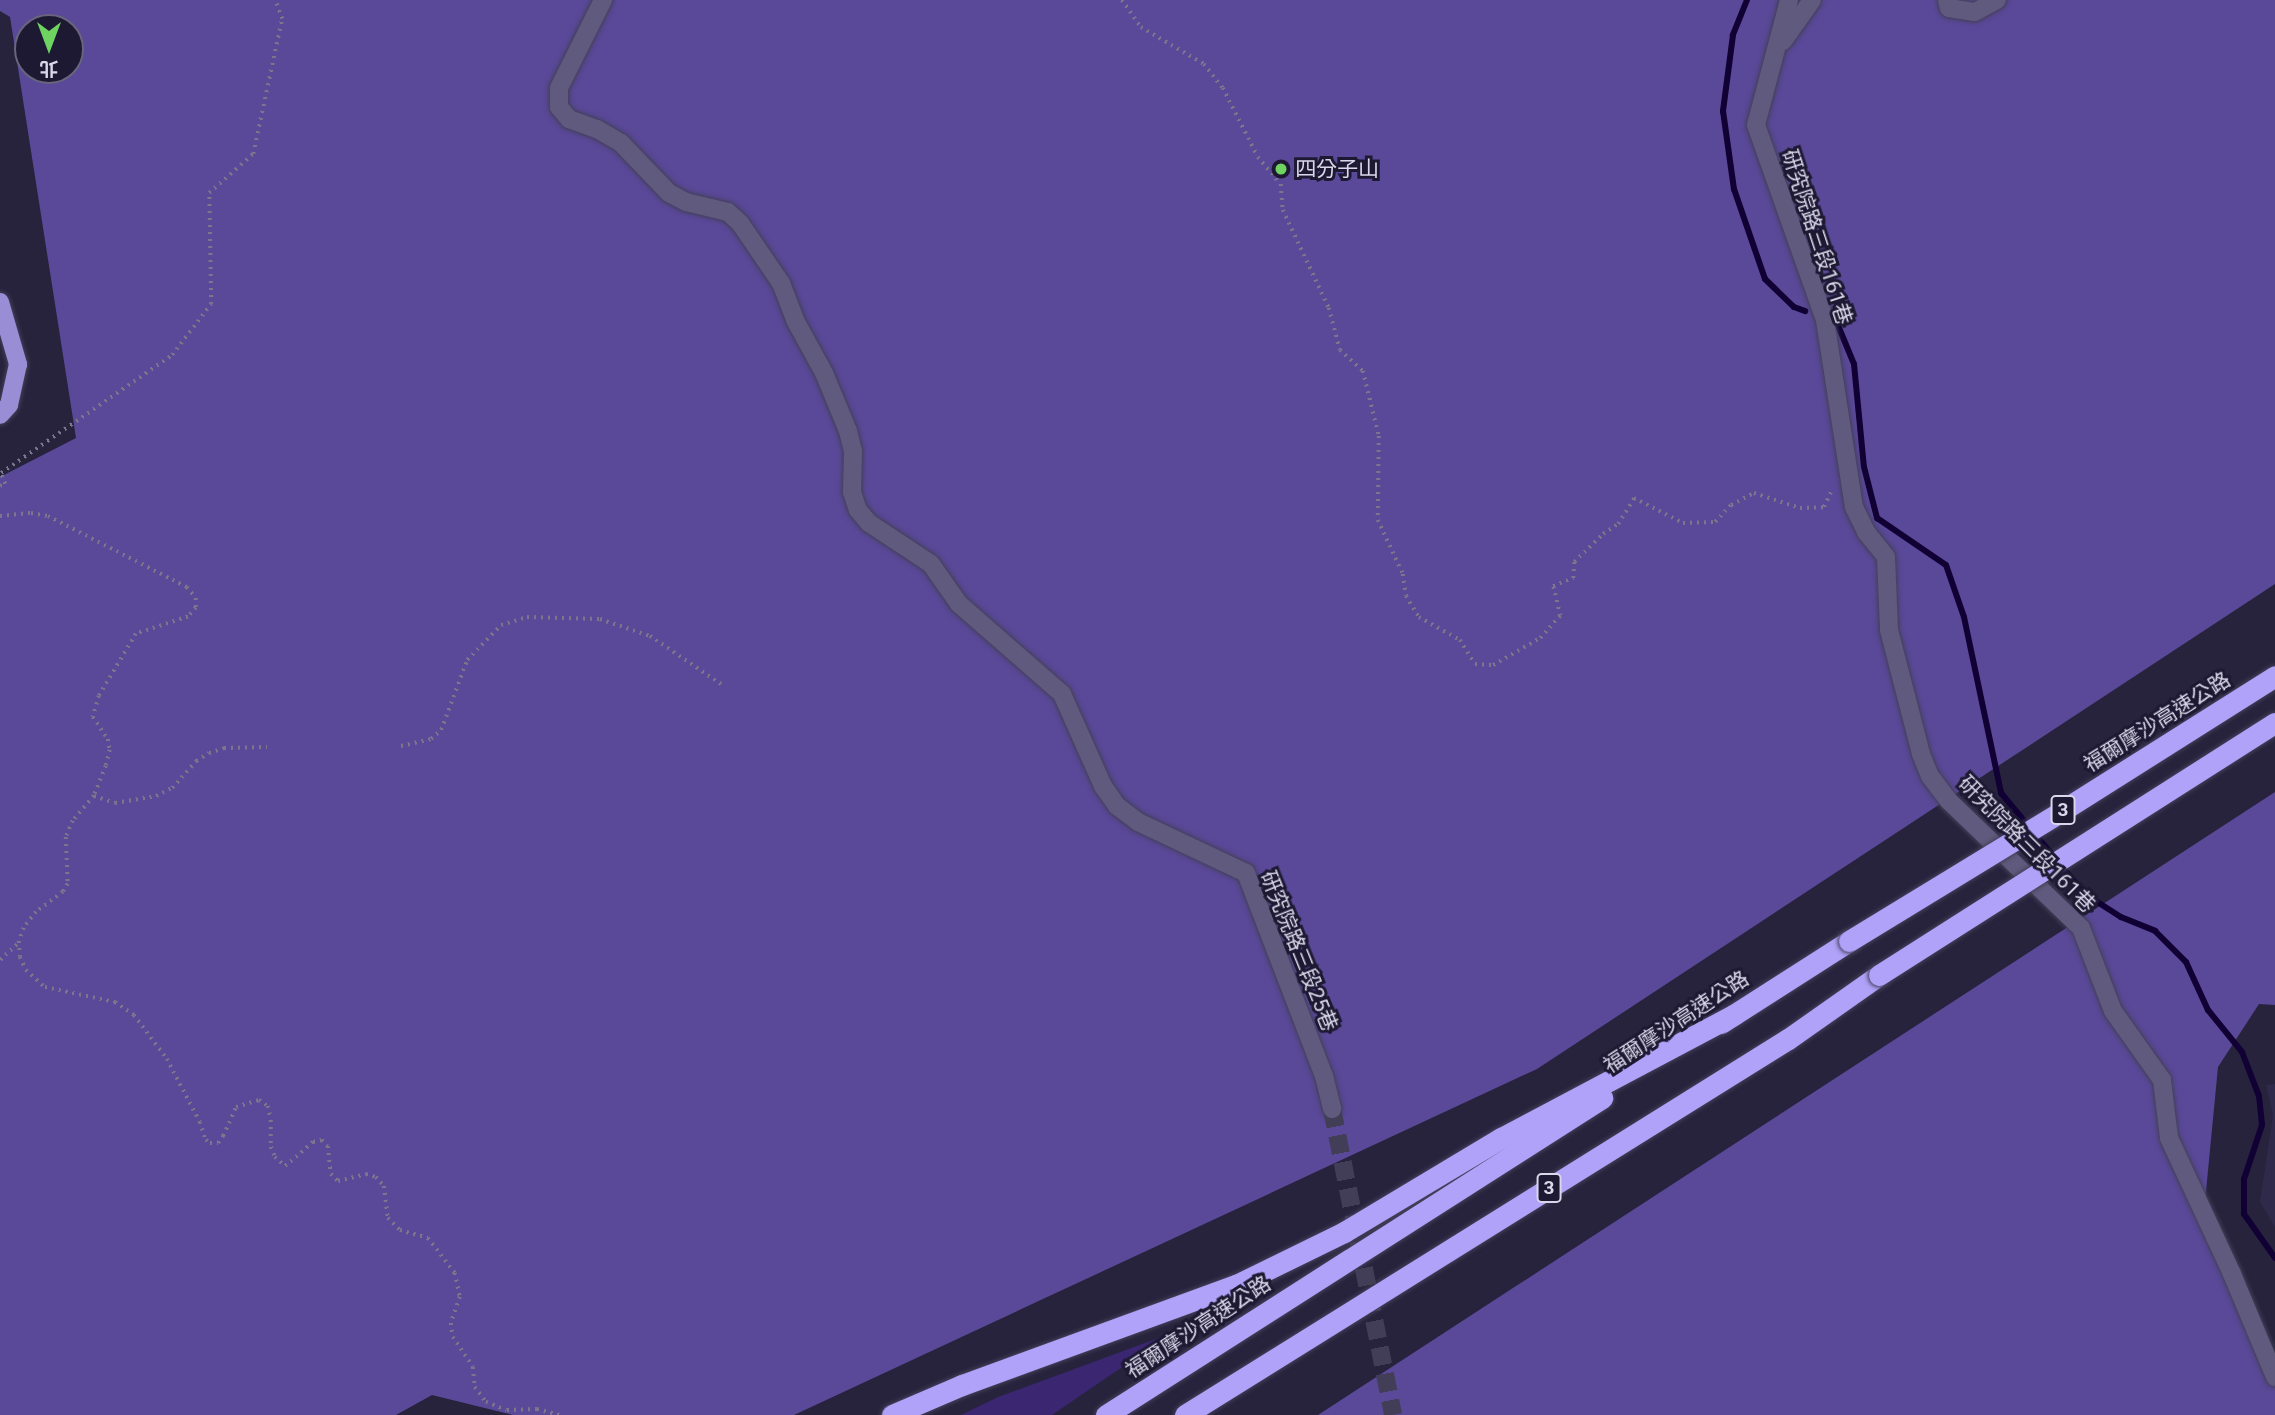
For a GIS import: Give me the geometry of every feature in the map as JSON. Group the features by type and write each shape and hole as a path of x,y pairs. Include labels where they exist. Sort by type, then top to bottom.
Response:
{"highway":[{"name":"福爾摩沙高速公路","path":"1106,1415 1849,941 2275,676"},
{"name":"3","path":"1185,1415 1787,1039 1879,975 2275,723"},
{"path":"892,1415 962,1385 1236,1285 1344,1232 1501,1138 1733,1015"},
{"path":"1191,1415 1216,1395"}],"main road":[{"path":"0,302 19,364 9,405 0,415"}],"lane":[{"name":"研究院路三段25巷","path":"603,0 559,88 559,107 569,119 597,129 621,143 669,193 687,202 728,212 740,223 782,283 795,320 824,373 848,430 853,451 852,492 858,510 869,523 931,564 959,604 1062,694 1103,786 1116,806 1138,822 1246,873 1324,1076 1332,1110"},
{"name":"研究院路三段161巷","path":"1789,0 1756,125 1825,320 1854,507 1866,531 1885,557 1889,629 1895,661 1930,776 1949,801 2081,928 2113,1011 2162,1080 2169,1138 2232,1274 2275,1377"},
{"path":"1775,52 1812,0"},
{"path":"1947,0 1949,8 1975,12 1997,0"}],"path":[{"path":"0,486 5,484 0,473 172,355 211,304 209,193 253,154 282,19 275,0"},
{"path":"1122,0 1141,27 1204,64 1223,88 1258,157 1281,184 1283,210 1329,308 1340,351 1363,371 1380,436 1378,520 1403,574 1406,596 1419,617 1460,640 1475,664 1493,665 1540,638 1560,616 1553,586 1573,578 1574,562 1603,534 1618,524 1634,498 1683,523 1715,522 1731,505 1754,494 1788,502 1800,508 1824,507 1835,483 1847,475"},
{"path":"0,516 23,513 48,516 187,587 196,598 195,608 188,617 136,635 99,696 93,717 108,739 110,750 94,796 73,821 66,837 68,884 63,892 36,912 24,928 19,941 0,960"},
{"path":"401,746 431,739 441,730 467,660 501,625 527,617 600,619 650,636 721,684"},
{"path":"94,796 115,803 156,796 172,788 195,761 209,753 223,748 267,747"},
{"path":"19,941 20,957 26,970 45,987 115,1002 134,1016 167,1059 200,1122 206,1140 218,1143 236,1107 259,1100 268,1106 271,1147 275,1157 285,1166 313,1142 321,1140 328,1146 331,1174 338,1181 366,1174 376,1177 384,1186 388,1218 400,1230 428,1238 454,1273 460,1297 451,1323 453,1336 473,1367 475,1387 486,1402 507,1410 537,1409 559,1415"}],"shaded area":[{"path":"0,0 2275,0 2275,584 1537,1069 794,1415 513,1415 432,1395 396,1415 0,1415 0,477 76,438 21,84 84,84 84,14 14,14 14,43 10,17 0,11"},
{"path":"2275,792 2275,1005 2259,1004 2218,1067 2204,1212 2275,1377 2275,1415 1318,1415"},
{"path":"2275,1084 2275,1227 2260,1202 2273,1115 2266,1085"},
{"path":"1172,1333 1052,1415 961,1415 998,1397"}],"waterway":[{"path":"1747,0 1733,35 1723,111 1734,189 1765,279 1794,307 1805,311"},
{"path":"1837,323 1854,364 1864,467 1877,518 1946,565 1964,617 2001,793 2085,894 2121,917 2155,931 2186,962 2208,1010 2242,1052 2259,1096 2262,1125 2244,1179 2244,1214 2275,1258"}],"tunnel":[{"path":"1332,1109 1393,1415"}],"place":[{"name":"四分子山","path":"1281,169"}]}
